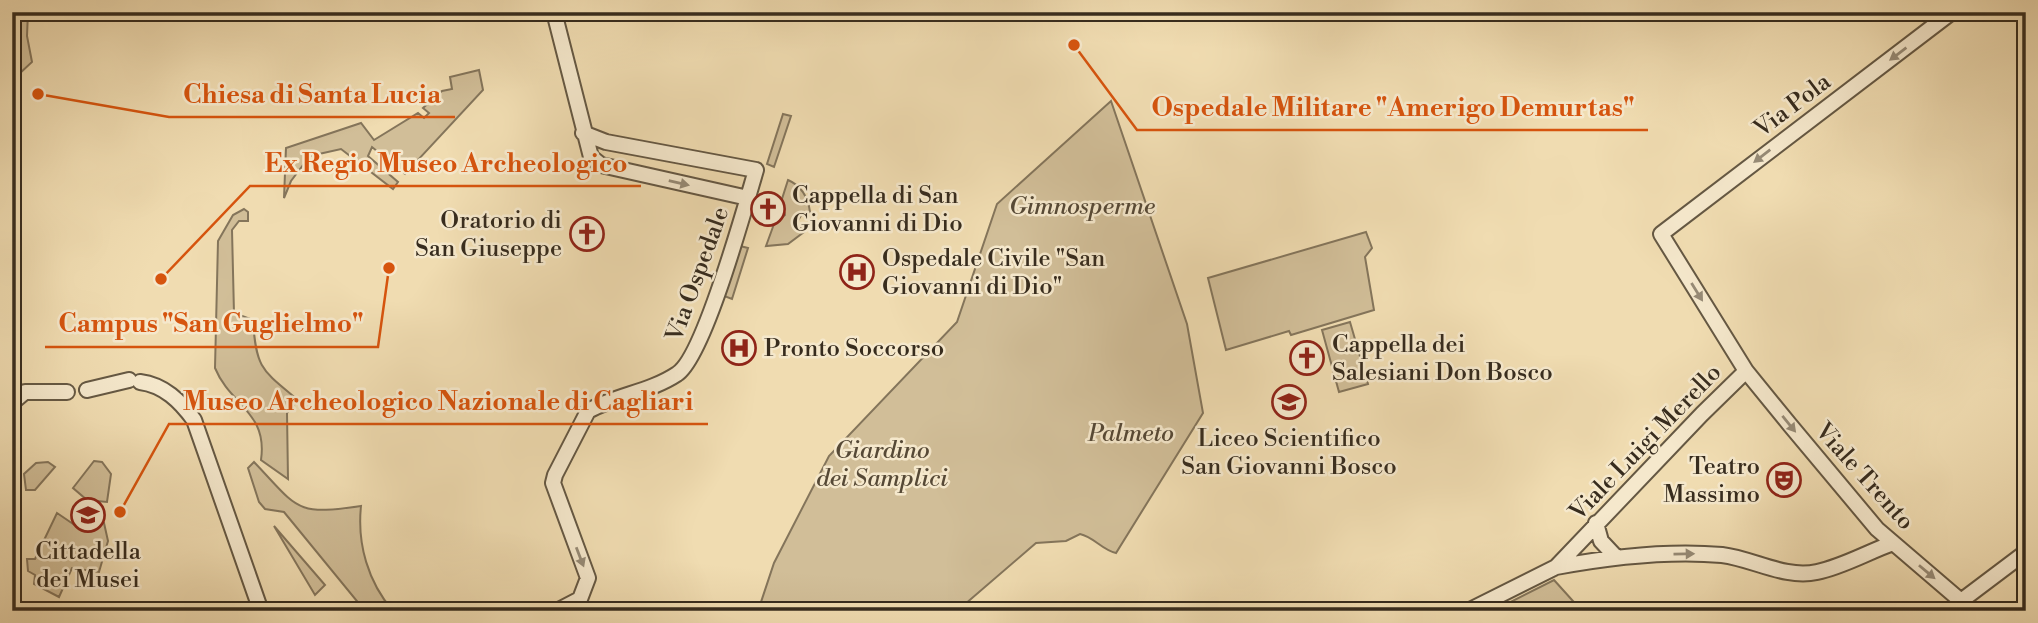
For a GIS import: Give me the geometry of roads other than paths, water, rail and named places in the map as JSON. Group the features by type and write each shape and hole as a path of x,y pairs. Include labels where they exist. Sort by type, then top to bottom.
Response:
{"street":[{"path":"554,12 591,157 601,165 748,198"},
{"name":"Via Pola","path":"1661,234 1952,12"},
{"name":"Via Ospedale","path":"557,611 580,599 588,579 556,493 553,483 555,475 580,423 593,408 670,378 687,366 700,338 756,170 606,142 583,133"},
{"name":"Viale Trento","path":"1661,234 1746,372 1877,530 1961,601 2026,552"},
{"name":"Viale Luigi Merello","path":"1468,611 1556,567 1746,372"},
{"path":"87,390 134,381 152,383 176,397 194,420 261,611"},
{"path":"12,403 25,392 67,392"},
{"path":"1596,523 1601,541 1616,557"},
{"path":"1556,567 1616,557 1726,556 1797,574 1818,572 1893,543"},
{"name":"Viale Luigi Merello","path":"1577,544 1587,561"}],"place":[{"name":"Ospedale Militare \"Amerigo Demurtas\"","path":"1074,45"},
{"name":"Chiesa di Santa Lucia","path":"38,94"},
{"name":"Cappella di San Giovanni di Dio","path":"768,209"},
{"name":"Oratorio di San Giuseppe","path":"587,234"},
{"name":"Campus \"San Guglielmo\"","path":"389,268"},
{"name":"Ospedale Civile \"San Giovanni di Dio\"","path":"857,272"},
{"name":"Ex Regio Museo Archeologico","path":"161,279"},
{"name":"Pronto Soccorso","path":"739,348"},
{"name":"Cappella dei Salesiani Don Bosco","path":"1307,358"},
{"name":"Liceo Scientifico San Giovanni Bosco","path":"1289,402"},
{"name":"Teatro Massimo","path":"1784,480"},
{"name":"Museo Archeologico Nazionale di Cagliari","path":"120,512"},
{"name":"Cittadella dei Musei","path":"88,515"}],"park label":[{"name":"Gimnosperme","path":"1082,206"},
{"name":"Palmeto","path":"1131,433"},
{"name":"Giardino dei Samplici","path":"882,464"}]}
